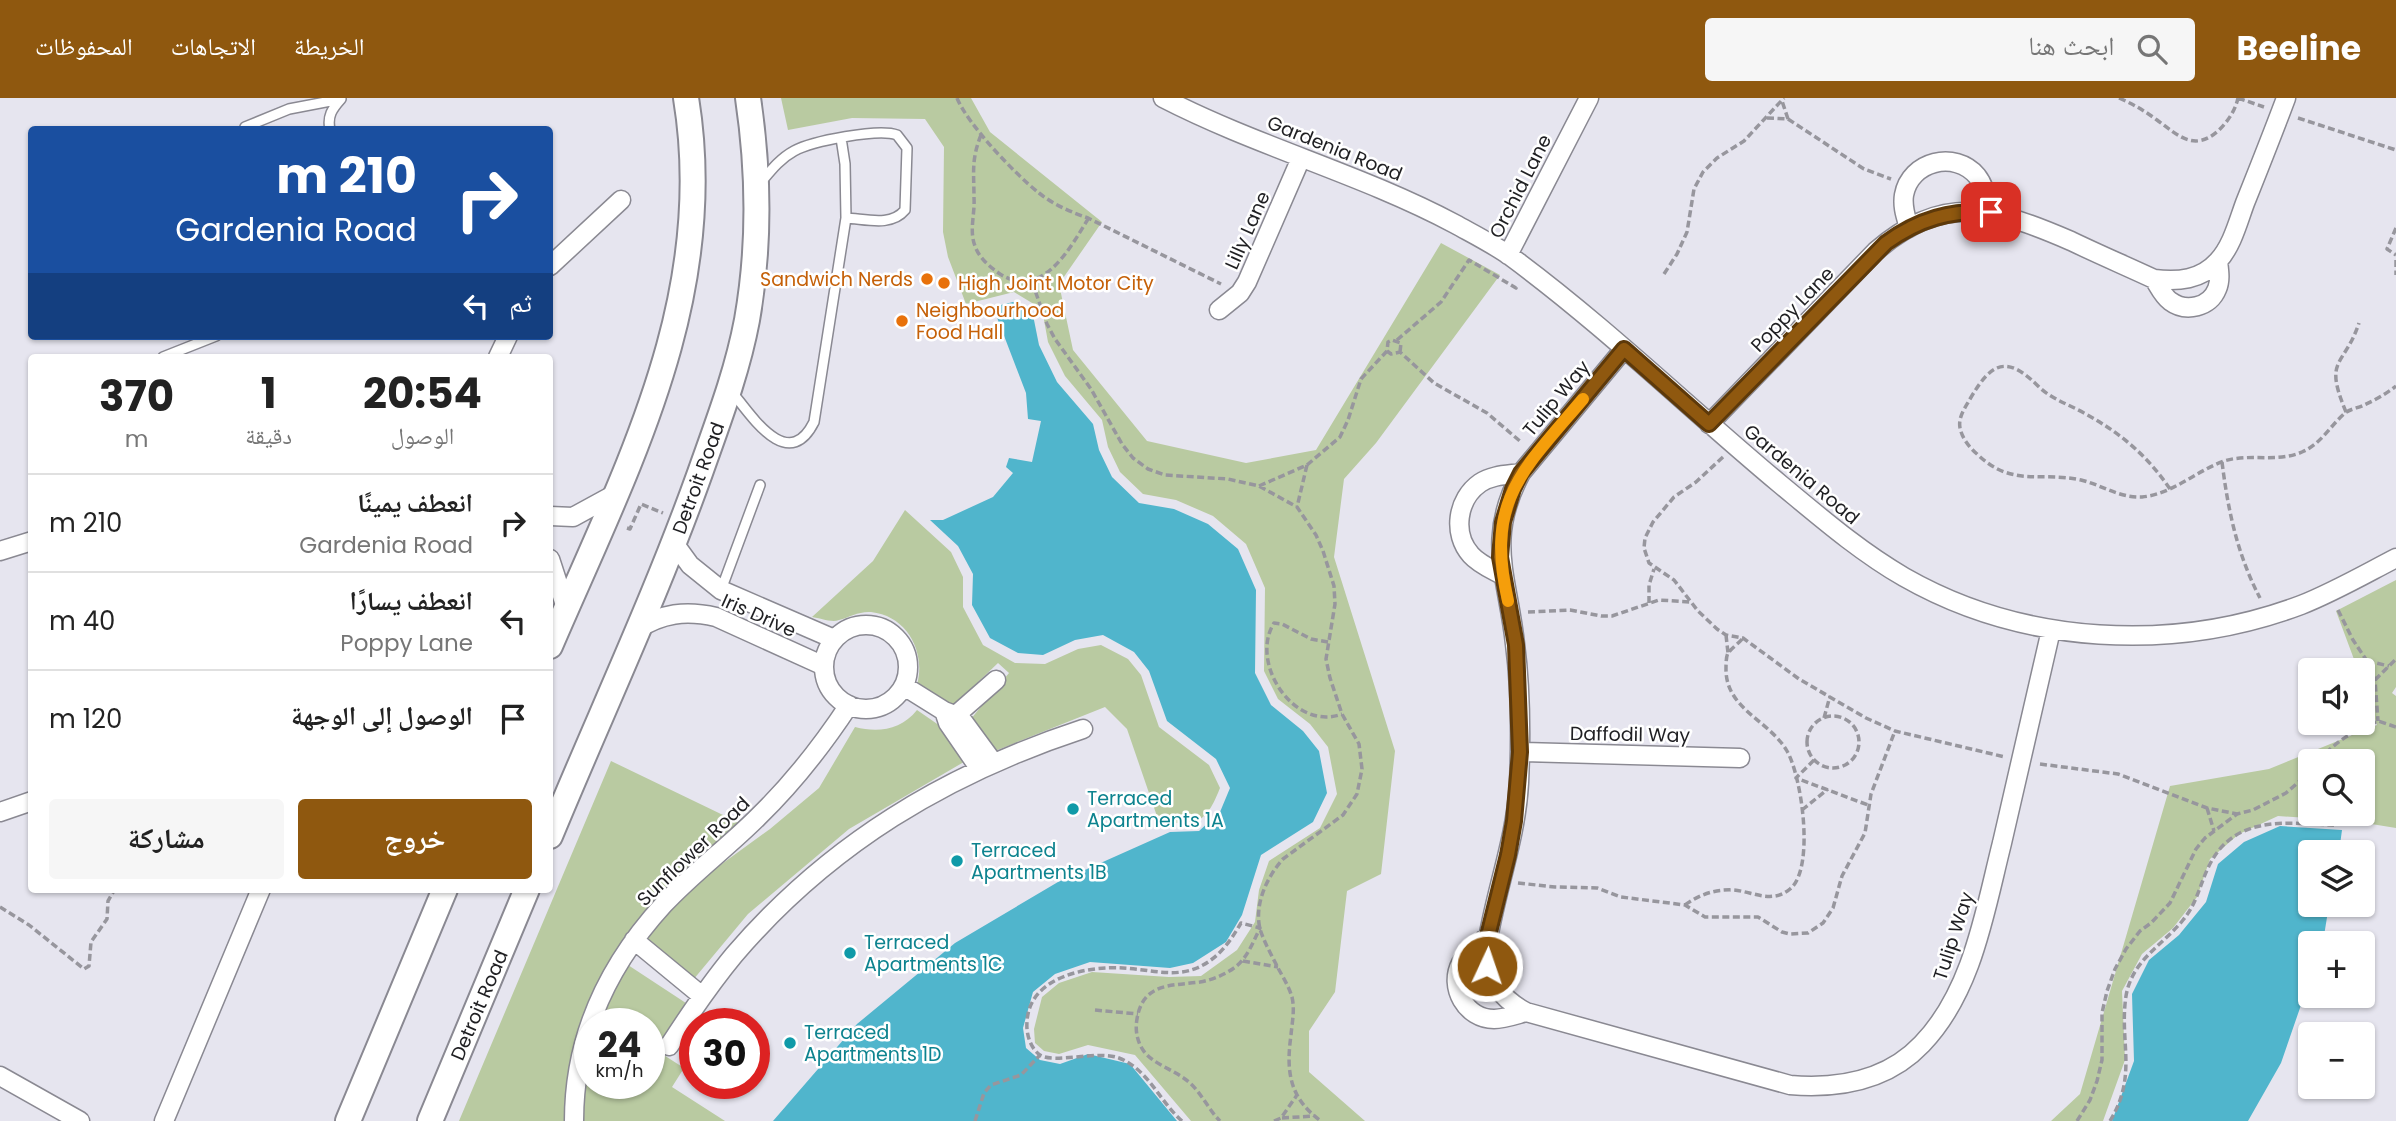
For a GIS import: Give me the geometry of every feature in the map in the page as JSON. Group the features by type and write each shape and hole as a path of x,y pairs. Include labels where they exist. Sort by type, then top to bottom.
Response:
{"street":[{"path":"553,639 648,419 670,345 689,261 694,195 691,131 686,98"},
{"name":"Detroit Road","path":"553,829 676,539 730,389 747,320 754,271 757,188 748,98"},
{"name":"Gardenia Road","path":"1163,98 1301,158 1394,194 1450,221 1508,255 1624,349 1735,447 1845,537 1907,579 1975,610 2050,630 2093,635 2135,636 2220,626 2269,615 2330,592 2396,558"},
{"name":"Orchid Lane","path":"1508,255 1589,98"},
{"name":"Poppy Lane","path":"1709,424 1876,251 1909,228 1948,214 1991,212 2029,223 2154,279 2189,279 2205,272 2218,261 2232,237 2284,105"},
{"name":"Lilly Lane","path":"1219,310 1240,293 1301,158"},
{"path":"1909,228 1903,204 1908,183 1924,166 1936,162 1959,163 1978,177 1991,212"},
{"path":"553,263 621,200"},
{"name":"Poppy Lane","path":"2154,279 2169,301 2187,308 2196,307 2205,303 2217,289 2220,279 2218,261"},
{"name":"Tulip Way","path":"1624,349 1521,473 1503,522 1500,540 1502,575 1511,613 1519,681 1520,752 1514,821 1486,951 1492,981 1512,1004 1526,1012 1790,1085 1838,1086 1875,1076 1900,1062 1922,1044 1955,996 1980,928 2022,761 2050,630"},
{"path":"1502,575 1469,554 1460,531 1461,508 1468,493 1480,482 1495,476 1521,473"},
{"path":"553,516 573,517 617,493"},
{"name":"Iris Drive","path":"676,539 690,565 721,590 834,639"},
{"path":"0,551 28,542"},
{"path":"553,568 566,608"},
{"name":"Iris Drive","path":"636,629 674,613 702,614 716,617 824,666"},
{"path":"871,624 895,635 904,646 908,659 908,673 897,696 874,709 861,709 840,700 828,685 824,666 828,647 834,639 844,630 871,624"},
{"path":"950,713 996,680"},
{"path":"904,686 950,713 986,765"},
{"name":"Sunflower Road","path":"574,1121 577,1068 585,1038 606,987 634,940 666,903 759,817 791,783 821,747 849,705"},
{"path":"669,1046 702,996 734,956 769,917 827,865 889,819 933,792 986,765 1083,729"},
{"name":"Daffodil Way","path":"1520,752 1740,758"},
{"path":"0,812 28,802"},
{"path":"164,1121 259,893"},
{"path":"348,1121 443,893"},
{"name":"Detroit Road","path":"430,1121 525,893"},
{"name":"Tulip Way","path":"1488,936 1461,963 1457,987 1461,999 1479,1016 1491,1019 1526,1012"},
{"path":"634,940 702,996"},
{"path":"0,1076 80,1121"}],"lane":[{"path":"254,126 289,109 341,99"},
{"path":"329,126 332,109 341,99"},
{"path":"757,188 774,167 797,149 841,138 893,133 902,138 907,148 906,203 901,215 889,220 846,218"},
{"path":"730,389 771,438 793,442 811,429 846,218 845,164 841,138"},
{"path":"171,354 206,340"},
{"path":"721,590 760,485"}],"path":[{"path":"957,98 981,135 1039,193 1071,212 1240,293"},
{"path":"2119,98 2143,110 2187,141 2202,140 2214,135 2229,118 2238,98 2284,105 2396,150"},
{"path":"1664,274 1687,232 1694,189 1703,172 1717,158 1744,141 1783,99"},
{"path":"1783,99 1788,119"},
{"path":"1767,118 1788,119 1864,169 1908,183"},
{"path":"981,135 972,164 972,233 975,247 982,259 1005,277 1018,282 1032,282 1046,273 1059,261 1088,218"},
{"path":"2396,228 2387,249 2396,257 2396,275"},
{"path":"1259,486 1307,465 1340,437 1361,379 1387,351 1388,342 1397,340 1441,302 1469,260 1516,288 1528,271"},
{"path":"1032,282 1055,340 1091,389 1122,444 1133,458 1148,469 1165,475 1228,479 1259,486 1297,507 1316,535 1332,577 1335,604 1326,659 1342,714 1354,732 1362,756 1357,794 1343,815 1275,867 1261,898 1260,928 1243,961 1213,979 1161,987 1146,998 1138,1014 1138,1040 1147,1055 1193,1085 1220,1121"},
{"path":"2346,412 2334,378 2336,364 2359,323"},
{"path":"1387,351 1396,355 1400,352 1402,348 1397,340"},
{"path":"1400,352 1434,383 1487,413 1535,455"},
{"path":"2170,489 2149,461 2122,437 2049,395 2014,369 2005,366 1985,374 1959,422 1961,433 1975,453 1999,470 2027,478 2074,478 2129,496 2150,496 2170,489 2222,462 2250,456 2279,457 2305,451 2328,433 2346,412 2396,386"},
{"path":"1735,447 1674,498 1648,529 1644,548 1654,569 1674,580 1708,622 1726,635 1743,638 1799,679 1895,731 2022,761 2118,774 2207,808 2237,814"},
{"path":"2222,462 2233,532 2250,578 2269,615"},
{"path":"1297,507 1307,465"},
{"path":"606,518 630,529 641,504 673,517 669,530 676,539"},
{"path":"1649,603 1649,585 1654,569"},
{"path":"2330,592 2353,640 2365,658"},
{"path":"1511,613 1570,610 1612,616 1649,603 1670,600 1690,603"},
{"path":"1328,642 1311,639 1282,624 1274,623 1269,630 1270,666 1280,690 1300,710 1317,718 1342,714"},
{"path":"1685,905 1713,891 1737,890 1770,897 1779,895 1793,887 1801,871 1804,843 1796,778 1787,751 1779,740 1733,696 1726,670 1726,635"},
{"path":"1728,653 1743,638"},
{"path":"2378,721 2375,680 2396,659"},
{"path":"2375,663 2389,666"},
{"path":"1824,718 1830,696"},
{"path":"1834,716 1844,718 1852,724 1859,743 1857,753 1851,761 1842,767 1832,768 1822,766 1814,760 1808,751 1807,741 1809,731 1815,723 1834,716"},
{"path":"2330,749 2336,743 2378,721 2396,727"},
{"path":"1502,881 1597,888 1621,897 1685,905 1696,914 1713,919 1758,917 1782,932 1808,933 1829,916 1842,876 1865,833 1868,805 1895,731"},
{"path":"1796,778 1814,760"},
{"path":"1796,778 1868,805"},
{"path":"2077,1121 2090,1100 2097,1081 2102,1060 2102,1013 2115,969 2140,931 2170,903 2196,849 2237,814 2253,810 2287,793 2298,783"},
{"path":"1802,810 1828,789"},
{"path":"2207,808 2214,831"},
{"path":"2109,1121 2121,1098 2125,1077 2125,1007 2130,981 2143,959 2181,923 2200,894 2207,871 2218,852 2236,835 2262,824 2298,823"},
{"path":"0,907 38,932 83,969 89,967 91,942 107,919 108,901 113,893"},
{"path":"1182,1121 1140,1071 1121,1059 1099,1054 1049,1058 1041,1055 1029,1039 1027,1019 1034,1000 1051,982 1098,968 1165,973 1187,971 1211,960 1222,951 1241,923 1260,928"},
{"path":"1260,928 1292,998 1289,1073 1297,1095 1321,1121"},
{"path":"1243,961 1278,967"},
{"path":"1095,1010 1138,1014"},
{"path":"975,1121 984,1093 991,1085 1021,1075 1041,1055"},
{"path":"1281,1118 1297,1095"},
{"path":"1274,1121 1281,1118 1314,1116"}],"green space":[{"path":"781,98 971,98 990,132 1102,222 1059,284 1073,350 1147,441 1246,463 1316,450 1441,243 1500,275 1376,443 1344,479 1334,557 1395,751 1381,874 1347,891 1335,992 1309,1031 1309,1072 1365,1121 1191,1121 1135,1055 1088,1045 1059,1054 1044,1051 1035,1043 1034,1029 1042,997 1059,983 1092,972 1169,977 1201,976 1237,950 1255,922 1259,890 1269,861 1320,828 1337,794 1328,747 1310,724 1278,699 1264,671 1265,588 1246,544 1213,516 1176,500 1143,494 1120,472 1108,447 1102,420 1065,376 1048,342 1042,309 1014,292 966,304 948,257 943,232 944,147 925,119 852,118 788,130"},
{"path":"905,510 951,552 963,577 963,607 983,645 1015,663 1045,664 1078,649 1101,645 1128,659 1141,675 1159,727 1209,765 1220,788 1211,807 1201,819 1160,825 1127,729 1105,707 995,751 970,720 1009,673 998,663 952,707 917,685 919,661 916,649 904,628 895,621 871,612 836,621 812,617 873,561"},
{"path":"2396,580 2396,687 2392,693 2396,696 2396,828 2375,825 2375,749 2318,749 2352,735 2375,735 2375,658 2354,658 2336,611"},
{"path":"917,710 959,739 969,759 849,829 748,914 688,986 636,952 686,890 770,829 819,788 855,727 872,730 889,728 904,722"},
{"path":"2298,757 2298,817 2278,816 2239,834 2210,859 2197,897 2173,928 2142,954 2122,991 2125,1060 2103,1121 2051,1121 2080,1094 2170,786 2269,769"},
{"path":"611,761 750,828 678,881 599,984 594,1008 574,1008 575,1099 571,1121 459,1121"},
{"path":"628,965 693,1008 679,1008 679,1028 665,1045 665,1008 604,1008 610,990"},
{"path":"665,1056 679,1065 679,1076 672,1087 679,1091 679,1099 691,1099 725,1121 583,1121 584,1099 665,1099"}],"water":[{"path":"1013,302 1033,315 1039,345 1057,382 1093,424 1099,450 1112,477 1139,503 1174,509 1208,524 1238,549 1256,590 1255,673 1271,705 1303,731 1319,751 1327,793 1313,822 1261,855 1242,915 1226,942 1193,963 1170,968 1090,962 1055,974 1033,992 1023,1028 1026,1048 1040,1060 1060,1064 1088,1054 1130,1064 1177,1121 773,1121 857,1024 955,943 1058,882 1170,832 1199,831 1220,812 1230,788 1216,759 1167,721 1149,671 1134,652 1103,635 1075,640 1043,655 1018,653 990,638 972,605 973,574 958,546 930,520 943,520 993,497 1013,473 1006,467 1009,458 1032,462 1041,421 1028,419 1026,393 993,307"},
{"path":"2280,826 2342,830 2341,840 2298,840 2298,917 2327,917 2325,931 2298,931 2300,1008 2281,1063 2248,1121 2112,1121 2134,1061 2132,994 2149,960 2179,935 2206,902 2218,864 2244,842"}],"slow traffic":[{"path":"1508,601 1500,557 1500,540 1507,505 1521,473 1583,399"}],"place":[{"name":"Sandwich Nerds","path":"927,279"},
{"name":"High Joint Motor City","path":"944,283"},
{"name":"Neighbourhood Food Hall","path":"902,321"},
{"name":"Terraced Apartments 1A","path":"1073,809"},
{"name":"Terraced Apartments 1B","path":"957,861"},
{"name":"Terraced Apartments 1C","path":"850,953"},
{"name":"Terraced Apartments 1D","path":"790,1043"}],"route":[{"path":"1487,966 1488,936 1508,855 1518,787 1519,681 1511,613 1502,575 1500,540 1507,505 1521,473 1624,349 1709,424 1886,243 1909,228 1935,217 1963,212 1991,212"}]}
